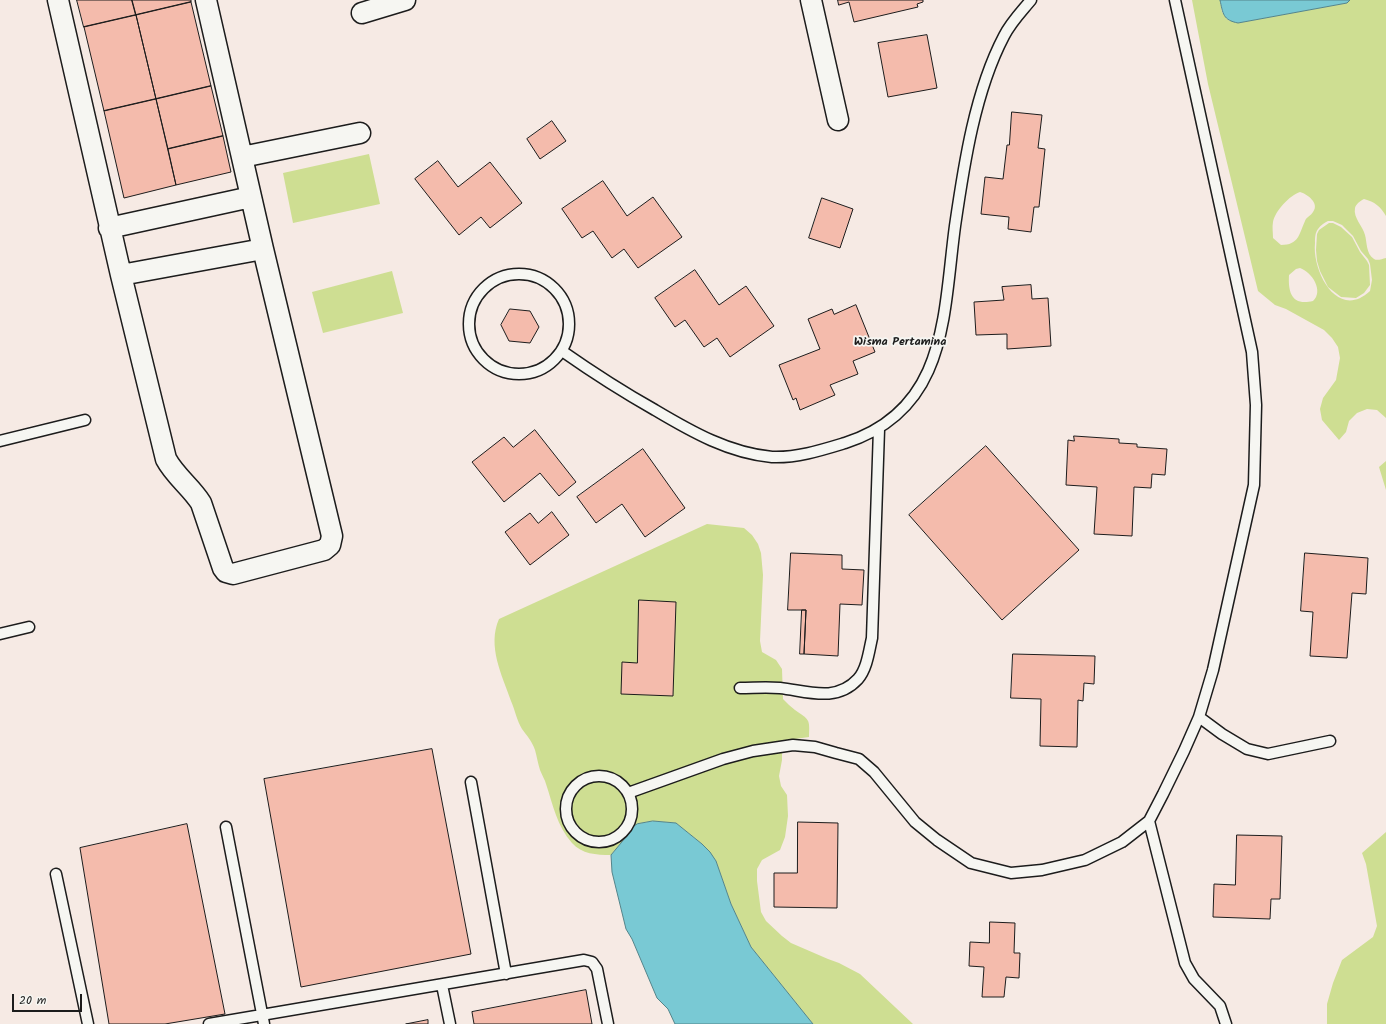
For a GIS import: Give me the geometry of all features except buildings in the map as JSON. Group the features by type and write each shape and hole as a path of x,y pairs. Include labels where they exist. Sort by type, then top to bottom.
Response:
{"street":[{"path":"58,0 109,228 166,459 170,467 196,494 202,503 223,568 226,572 233,574 324,550 330,545 332,536 263,249 206,0"},
{"path":"362,13 405,0"},
{"path":"812,0 838,120"},
{"path":"242,157 360,133"},
{"path":"109,228 252,197"},
{"path":"121,275 263,249"}],"lane":[{"path":"562,352 616,387 694,433 722,446 748,453 773,457 796,456 855,440 879,429 908,404 917,391 938,347 944,324 956,224 966,160 987,75 1005,34 1018,15 1031,0"},
{"path":"628,793 723,759 753,750 793,745 815,747 859,758 874,772 915,822 937,840 971,863 1011,873 1042,870 1085,860 1122,842 1149,821 1184,751 1199,717 1213,670 1254,485 1256,443 1256,405 1252,352 1175,0"},
{"path":"512,273 533,274 552,284 564,301 570,321 567,342 562,352 547,366 527,374 516,375 496,369 487,363 474,346 469,326 471,310 477,296 492,281 512,273"},
{"path":"0,441 85,420"},
{"path":"740,688 781,688 824,695 847,689 859,678 866,663 872,638 879,429"},
{"path":"0,634 29,627"},
{"path":"1199,717 1222,734 1247,749 1268,754 1330,741"},
{"path":"591,777 606,777 620,784 628,793 632,803 631,819 623,832 617,837 603,843 587,841 574,833 565,812 568,796 572,789 584,780 591,777"},
{"path":"471,782 506,974"},
{"path":"1149,821 1185,963 1194,979 1220,1006 1226,1024"},
{"path":"226,827 264,1019"},
{"path":"56,874 88,1024"},
{"path":"209,1024 264,1019 584,960 592,962 597,969 608,1024"},
{"path":"442,985 450,1024"}],"green space":[{"path":"1192,0 1220,0 1222,12 1228,20 1238,23 1347,3 1350,0 1386,0 1386,216 1377,205 1364,199 1356,205 1355,215 1364,232 1367,248 1371,257 1375,260 1386,258 1386,418 1377,410 1367,409 1357,413 1349,421 1346,432 1339,440 1322,420 1320,409 1323,398 1336,380 1340,358 1338,347 1324,330 1286,309 1275,305 1258,291 1208,84","holes":["1300,192 1312,199 1315,209 1306,220 1298,238 1292,243 1281,245 1273,238 1274,218 1284,204 1292,196","1328,221 1333,221 1342,225 1353,236 1361,251 1368,259 1372,280 1370,291 1358,299 1347,300 1338,297 1329,289 1323,279 1315,255 1315,237 1316,232 1321,225","1300,268 1309,273 1315,282 1317,292 1313,301 1300,302 1293,297 1289,287 1289,275 1296,269"]},
{"path":"369,154 380,204 293,223 283,173"},
{"path":"1329,223 1333,223 1341,227 1352,237 1369,265 1370,285 1364,293 1356,298 1341,297 1328,287 1320,271 1316,250 1317,234 1319,230"},
{"path":"392,271 403,313 323,333 312,292"},
{"path":"1386,461 1386,490 1379,467"},
{"path":"707,524 744,528 752,535 758,544 761,553 763,575 760,641 762,652 776,660 782,669 783,699 806,718 809,723 809,737 788,740 782,749 782,760 779,776 781,786 787,795 788,816 785,837 780,850 762,860 757,869 761,912 766,921 791,943 839,963 860,974 913,1024 813,1024 751,947 731,904 716,861 702,844 676,823 653,821 637,824 631,828 626,837 611,855 595,854 580,850 572,843 559,822 546,782 540,770 534,747 519,723 500,671 495,650 496,629 499,619"},
{"path":"1386,832 1386,1024 1327,1024 1327,1004 1342,960 1373,937 1377,926 1366,864 1362,853"}],"water":[{"path":"1220,0 1350,0 1347,3 1238,23 1229,20 1224,16"},
{"path":"653,821 676,823 710,852 716,861 731,904 751,947 813,1024 675,1024 668,1009 657,998 632,939 626,929 612,872 611,855 626,837 631,828 637,824"}],"district":[{"name":"Wisma Pertamina","path":"900,343"}]}
